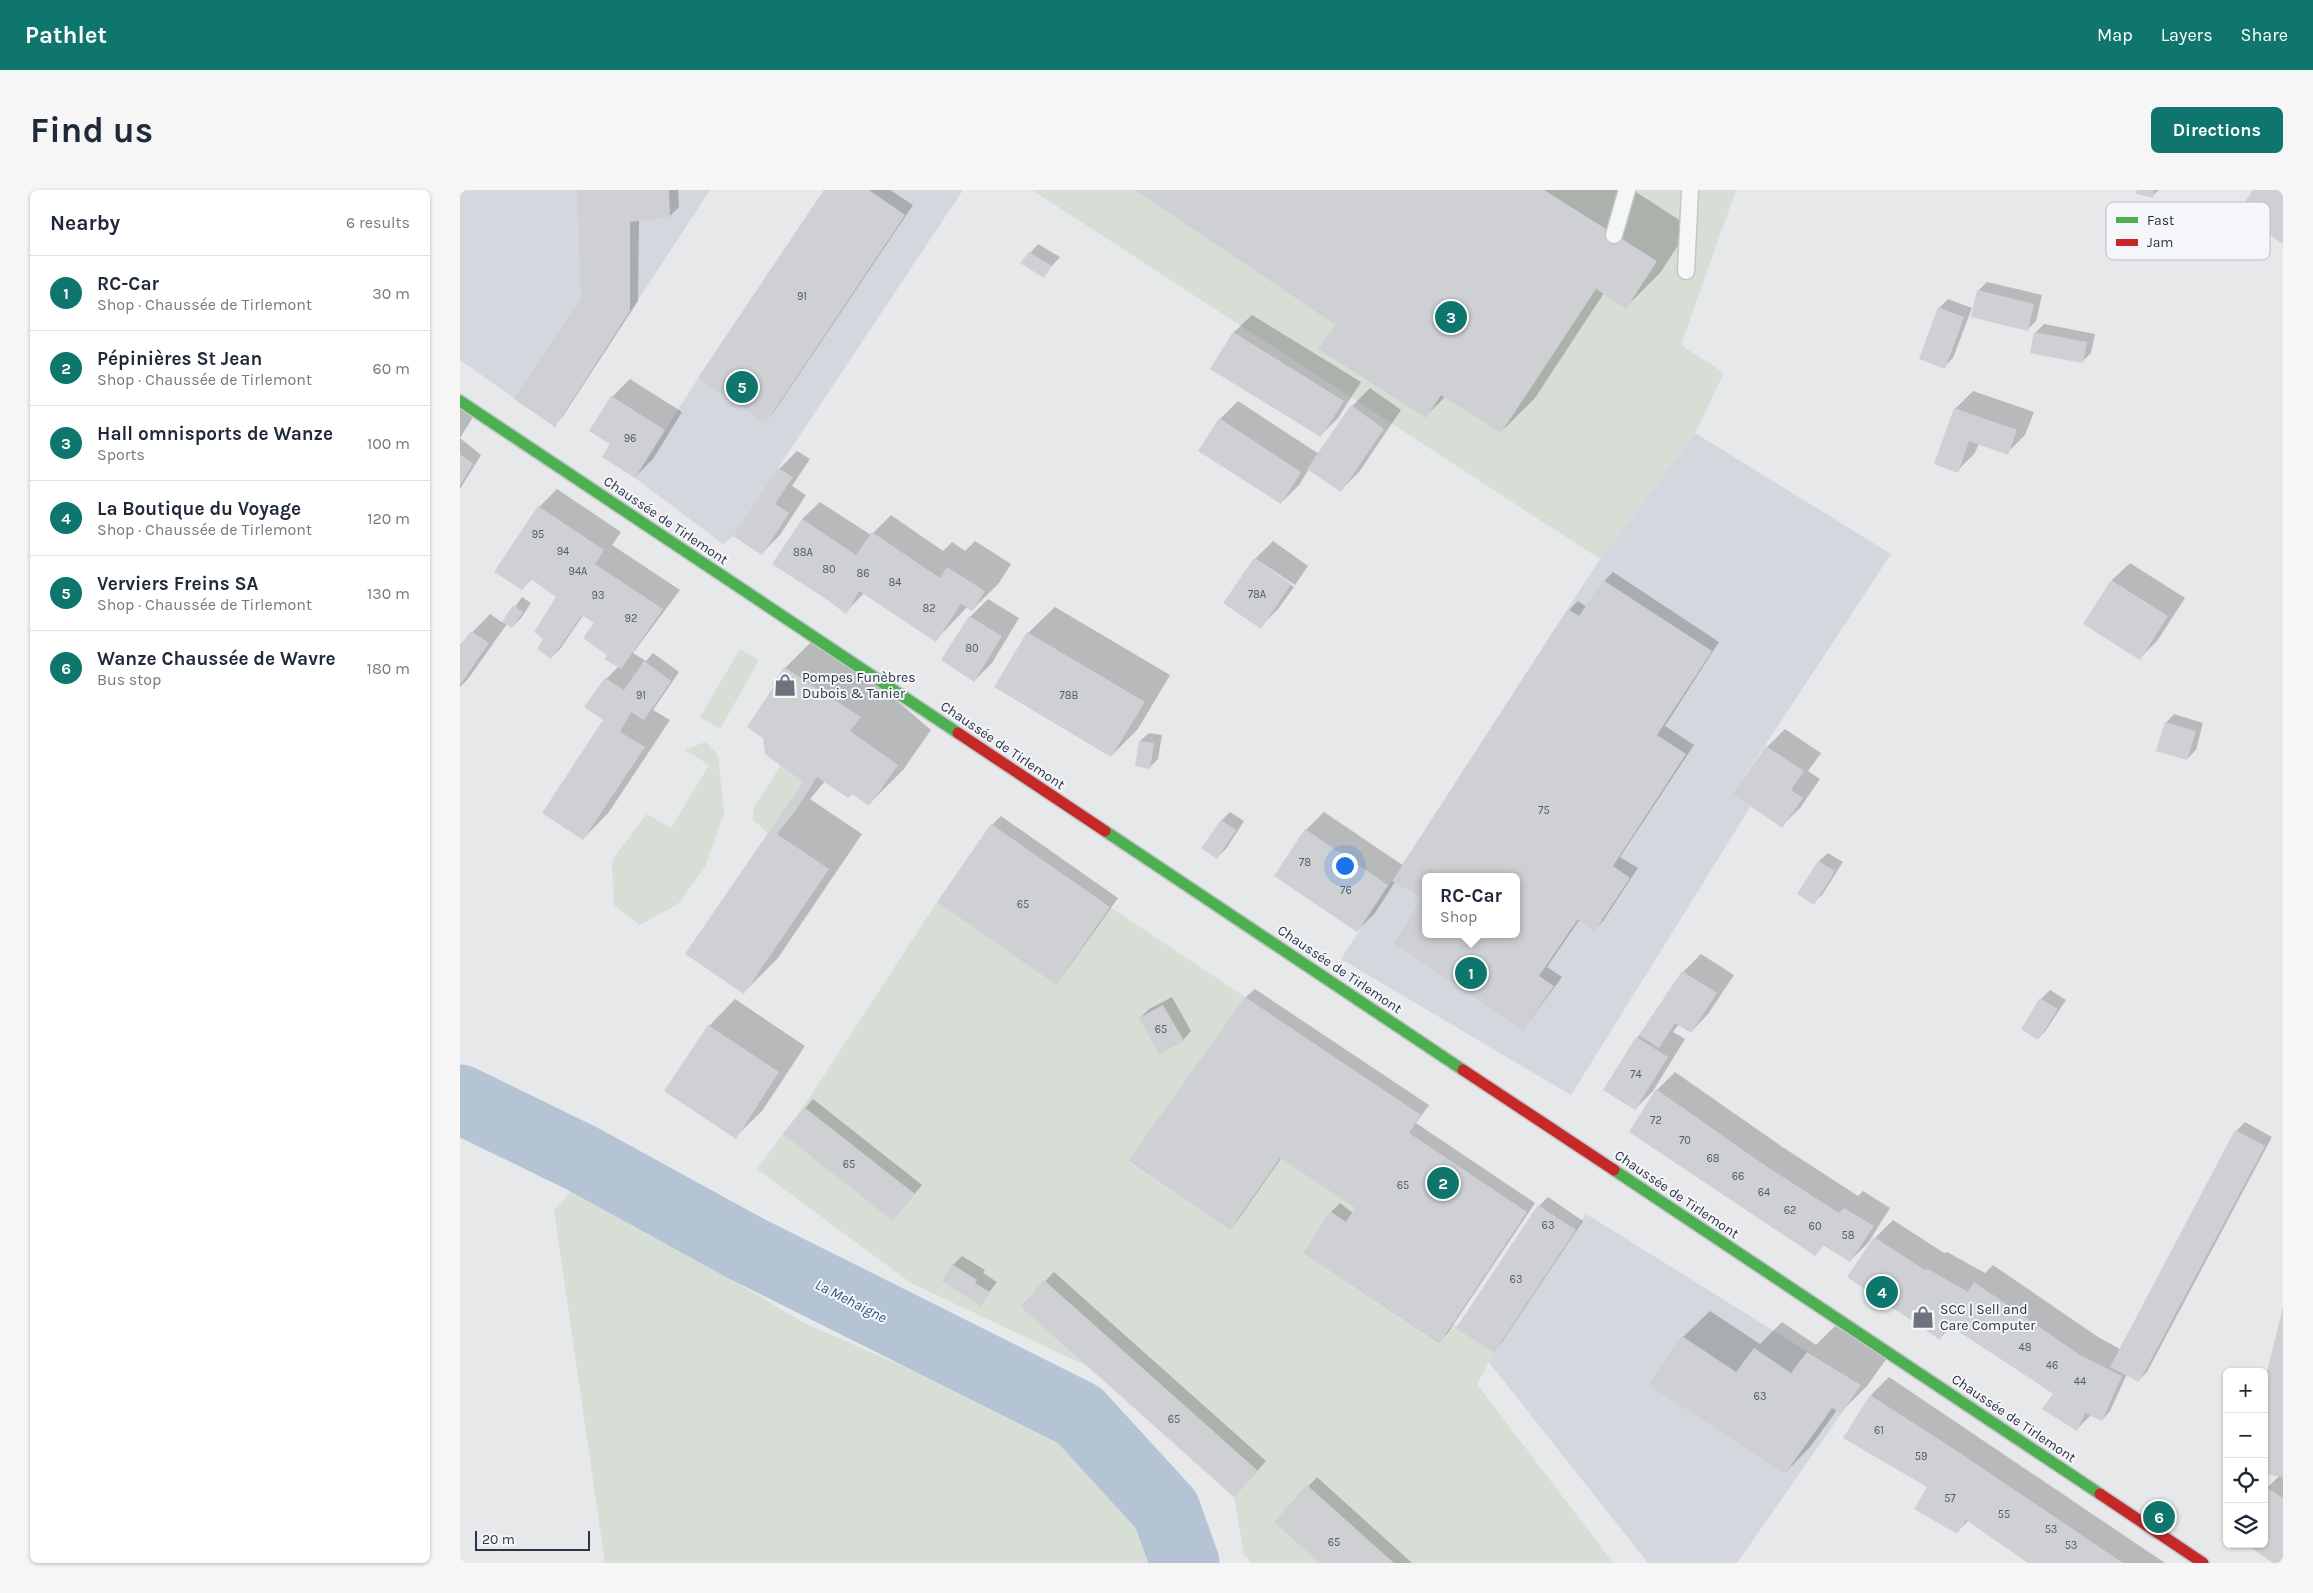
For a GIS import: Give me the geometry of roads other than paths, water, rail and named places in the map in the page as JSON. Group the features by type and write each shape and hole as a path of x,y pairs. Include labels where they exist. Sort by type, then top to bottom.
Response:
{"main road":[{"name":"Chaussée de Tirlemont","path":"460,401 2203,1563"}],"lane":[{"path":"1614,235 1627,190"},
{"path":"1686,271 1690,190"}],"waterway":[{"name":"La Mehaigne","path":"460,1099 581,1158 747,1249 1079,1415 1166,1510 1185,1563"}],"place":[{"name":"Hall omnisports de Wanze","path":"1451,317"},
{"name":"Verviers Freins SA","path":"742,387"},
{"name":"Pompes Funèbres Dubois & Tanier","path":"785,685"},
{"name":"RC-Car","path":"1471,973"},
{"name":"Pépinières St Jean","path":"1443,1183"},
{"name":"La Boutique du Voyage","path":"1882,1292"},
{"name":"SCC | Sell and Care Computer","path":"1923,1317"},
{"name":"Wanze Chaussée de Wavre","path":"2159,1517"}]}
